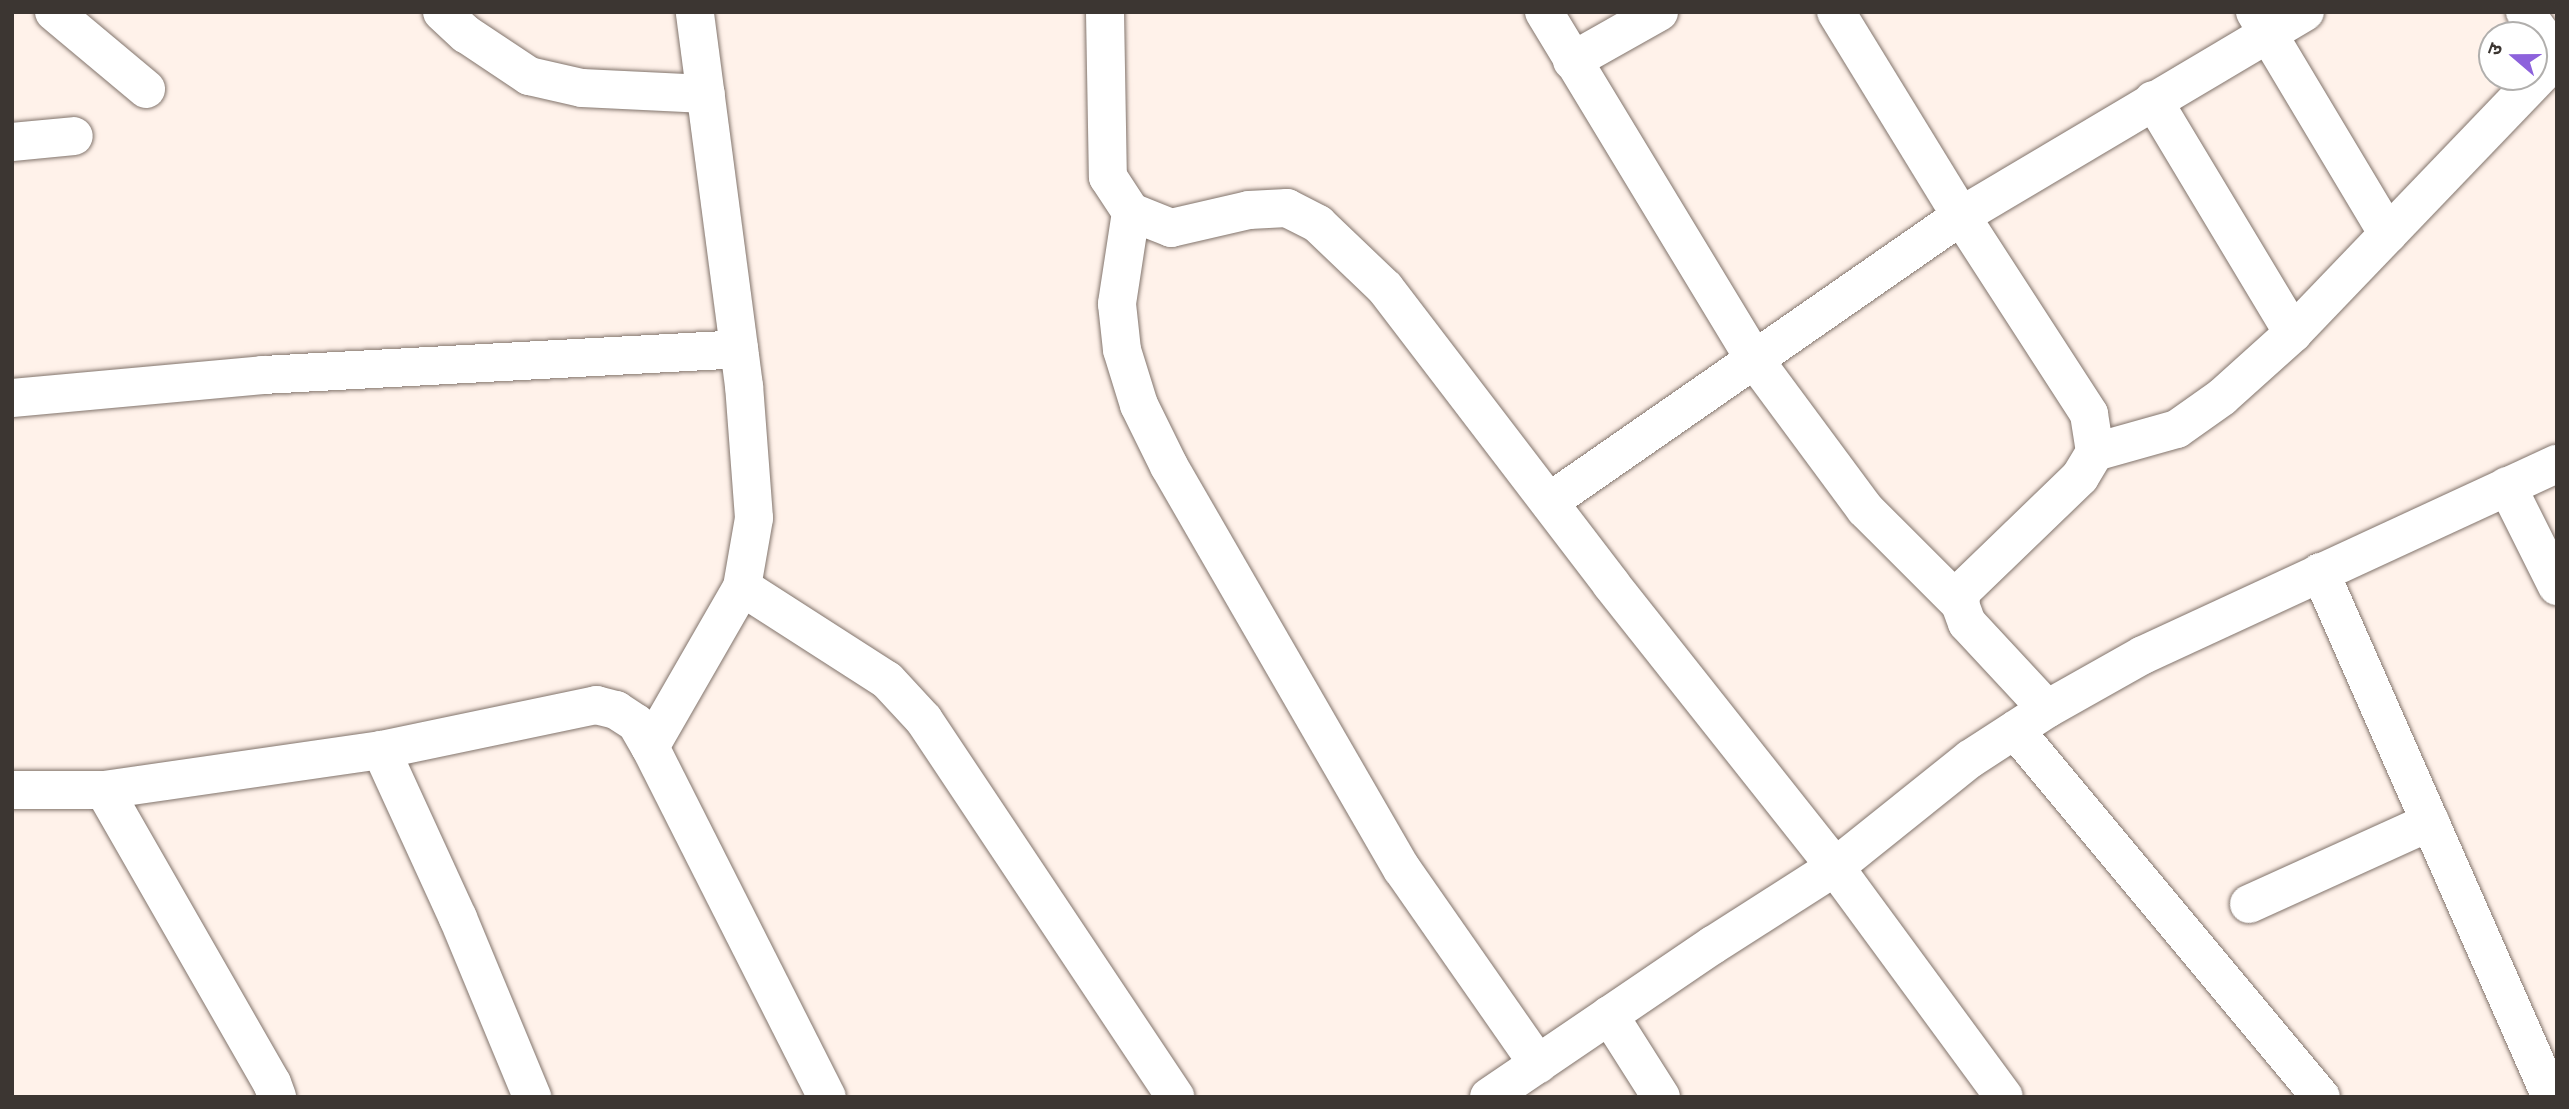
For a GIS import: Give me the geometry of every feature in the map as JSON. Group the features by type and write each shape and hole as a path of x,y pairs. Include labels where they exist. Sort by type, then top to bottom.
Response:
{"street":[{"path":"54,12 146,89"},
{"path":"442,12 466,34 529,76 582,88 706,94"},
{"path":"650,747 742,587 754,518 739,349 695,12"},
{"path":"1105,12 1108,177 1131,212 1171,228 1249,210 1287,208 1318,223 1385,288 1835,867 2004,1097"},
{"path":"1544,12 1754,359 1865,509 1960,604 1967,623 2047,709"},
{"path":"1572,61 1659,12"},
{"path":"1836,12 1961,216 2090,414 2095,452 2080,477 1962,591 1960,604"},
{"path":"1549,502 1961,216 2153,100 2261,23 2305,12"},
{"path":"2095,452 2178,429 2221,397 2293,333 2557,57 2525,12"},
{"path":"2261,23 2388,234"},
{"path":"2153,100 2293,333"},
{"path":"12,142 74,136"},
{"path":"1131,212 1117,304 1122,350 1139,405 1169,466 1402,869 1538,1064"},
{"path":"12,398 263,375 739,349"},
{"path":"1489,1097 1835,867 1970,760 2047,709 2143,655 2557,464"},
{"path":"2507,486 2557,586"},
{"path":"2320,572 2551,1097"},
{"path":"742,587 887,680 924,720 1175,1097"},
{"path":"12,790 104,790 381,750 596,705 617,710 636,723 650,747 827,1097"},
{"path":"2015,730 2321,1097"},
{"path":"381,750 458,918 532,1097"},
{"path":"104,790 272,1083 277,1097"},
{"path":"2249,904 2430,822"},
{"path":"1609,1015 1661,1097"}]}
